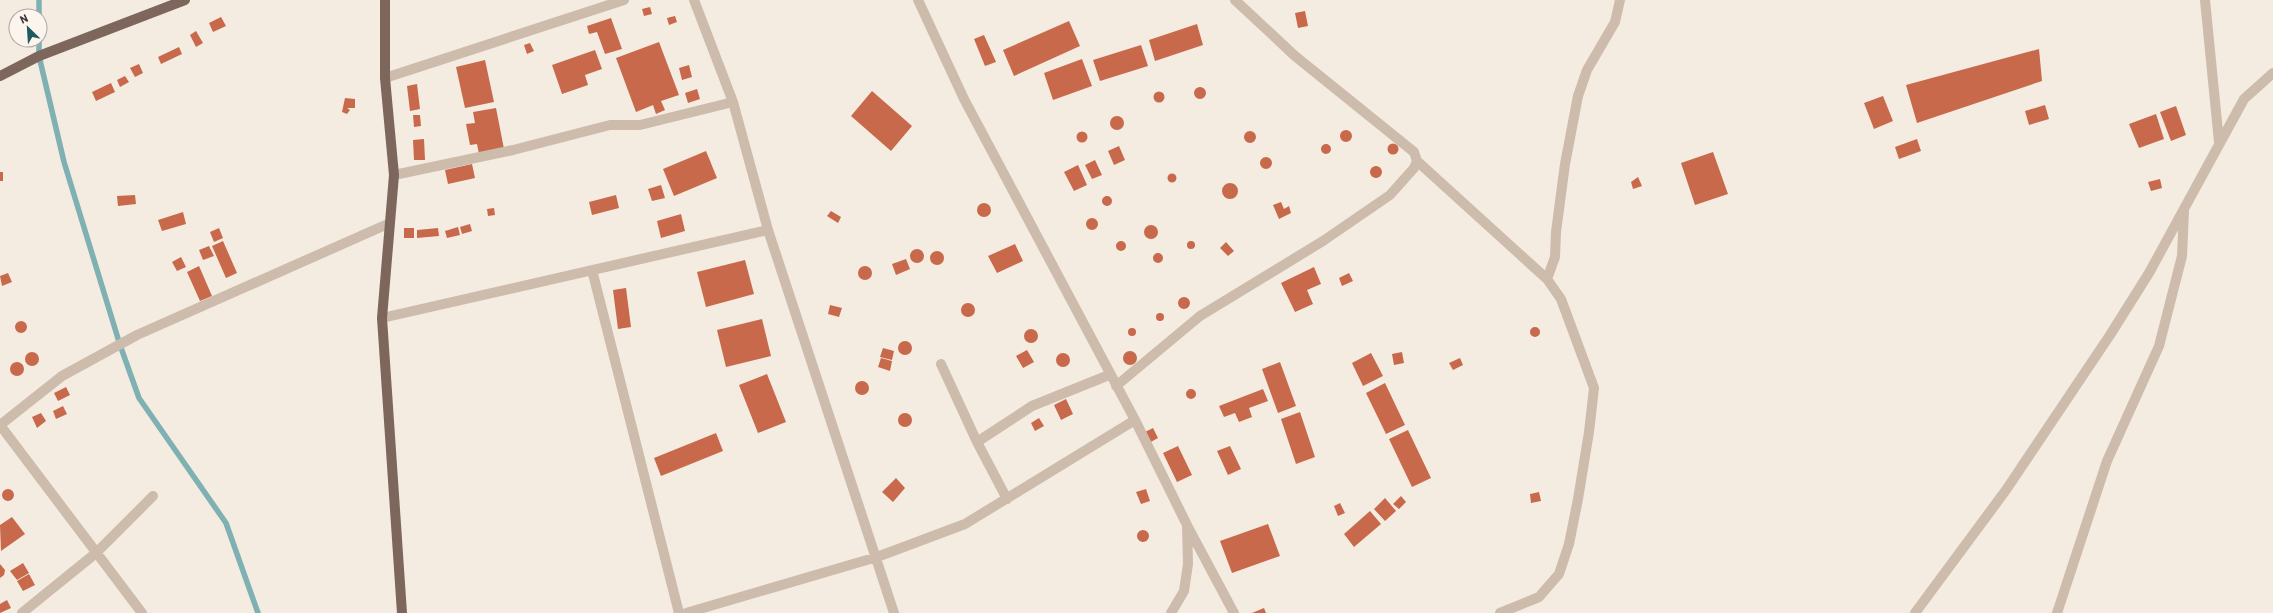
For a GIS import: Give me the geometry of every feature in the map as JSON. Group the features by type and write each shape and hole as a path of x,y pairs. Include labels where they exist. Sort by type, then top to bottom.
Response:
{"main road":[{"path":"0,76 39,56 185,0"},
{"path":"385,0 385,78 394,174 382,318 402,613"}],"street":[{"path":"385,78 624,0"},
{"path":"694,0 733,102 768,230 877,557 894,613"},
{"path":"918,0 964,99 1109,374 1135,420 1187,525 1234,613"},
{"path":"1235,0 1295,56 1414,152 1417,161 1547,279 1561,299 1594,388 1589,432 1578,499 1569,544 1559,574 1539,597 1500,613"},
{"path":"1547,279 1555,256 1556,232 1565,164 1578,96 1587,70 1615,22 1620,0"},
{"path":"2205,0 2219,142"},
{"path":"1915,613 2006,490 2110,335 2149,273 2219,142 2244,100 2273,73"},
{"path":"394,174 513,150 610,125 640,125 733,102"},
{"path":"1116,386 1200,316 1323,241 1390,195 1414,168 1417,161"},
{"path":"2057,613 2107,461 2159,346 2182,256 2184,209"},
{"path":"142,613 0,425 62,376 138,335 390,224"},
{"path":"382,318 768,230"},
{"path":"592,270 679,613"},
{"path":"941,364 977,442 1007,499"},
{"path":"977,442 1032,406 1109,374"},
{"path":"686,613 877,557 965,524 1135,420"},
{"path":"22,613 96,553 153,496"},
{"path":"1174,612 1184,591 1188,564 1187,525"}],"building":[{"path":"650,7 652,14 644,16 642,9"},
{"path":"1305,11 1308,26 1298,28 1295,13"},
{"path":"675,16 677,22 669,25 667,18"},
{"path":"221,17 226,26 213,32 209,23"},
{"path":"611,18 622,49 605,54 597,32 589,34 587,26"},
{"path":"1069,21 1080,46 1014,76 1003,50"},
{"path":"1197,24 1203,45 1155,61 1149,40"},
{"path":"196,31 203,43 196,47 190,35"},
{"path":"984,35 996,62 985,66 974,39"},
{"path":"659,42 679,95 661,101 665,110 656,114 653,105 636,112 616,58"},
{"path":"530,43 534,51 527,54 524,45"},
{"path":"1141,45 1148,66 1100,81 1093,60"},
{"path":"179,47 182,54 161,64 158,57"},
{"path":"2039,49 2042,81 1917,123 1906,85"},
{"path":"595,50 602,69 585,75 588,85 562,94 552,65"},
{"path":"1082,59 1092,86 1053,100 1044,73"},
{"path":"485,60 494,102 465,108 456,67"},
{"path":"139,64 143,73 135,77 130,68"},
{"path":"689,65 692,77 682,80 679,68"},
{"path":"125,76 129,82 120,87 117,80"},
{"path":"111,83 115,92 96,101 92,92"},
{"path":"417,84 420,109 410,111 407,86"},
{"path":"1202,87 1205,88 1205,98 1198,99 1195,98 1194,91 1195,88"},
{"path":"697,89 700,99 688,103 685,93"},
{"path":"872,91 912,126 891,151 851,116"},
{"path":"1159,91 1163,93 1165,97 1163,101 1159,103 1155,101 1153,97 1155,93"},
{"path":"1883,96 1893,121 1874,129 1864,103"},
{"path":"345,98 355,99 355,108 347,108 350,110 347,114 342,112"},
{"path":"2045,105 2049,119 2029,125 2025,111"},
{"path":"2176,106 2186,135 2171,141 2160,112"},
{"path":"496,108 504,149 479,154 477,144 470,145 466,124 475,123 473,112"},
{"path":"2156,114 2164,139 2139,148 2129,124"},
{"path":"413,115 420,115 421,126 414,127"},
{"path":"1117,116 1122,118 1124,123 1122,128 1117,130 1112,128 1110,123 1112,118"},
{"path":"1346,130 1350,132 1352,136 1350,140 1346,142 1342,140 1340,136 1342,132"},
{"path":"1250,131 1254,133 1256,137 1254,141 1250,143 1246,141 1244,137 1246,133"},
{"path":"1080,132 1084,132 1086,133 1086,141 1080,142 1077,139 1077,135"},
{"path":"424,139 425,160 414,160 413,140"},
{"path":"1917,139 1921,151 1899,159 1895,147"},
{"path":"1393,143 1397,145 1399,149 1397,153 1393,155 1389,153 1387,149 1389,145"},
{"path":"1324,144 1328,144 1330,145 1330,153 1324,154 1321,151 1321,147"},
{"path":"1119,146 1125,160 1114,165 1108,151"},
{"path":"706,151 717,178 674,196 663,169"},
{"path":"1713,152 1728,194 1695,205 1681,163"},
{"path":"1264,157 1268,157 1272,163 1268,169 1264,169 1260,165 1260,161"},
{"path":"1095,160 1102,175 1092,179 1085,165"},
{"path":"472,164 475,178 448,184 445,170"},
{"path":"1078,165 1087,185 1074,191 1064,172"},
{"path":"1374,166 1378,166 1382,172 1378,178 1374,178 1370,174 1370,170"},
{"path":"0,172 3,172 3,181 0,181"},
{"path":"1172,173 1177,178 1172,183 1167,178"},
{"path":"1638,177 1642,186 1633,189 1631,182"},
{"path":"2160,179 2162,188 2151,191 2148,182"},
{"path":"1230,183 1237,188 1238,191 1233,198 1230,199 1223,194 1222,191 1227,184"},
{"path":"661,185 665,198 652,201 648,189"},
{"path":"135,195 136,204 118,206 117,196"},
{"path":"616,195 619,208 592,215 589,202"},
{"path":"1105,196 1109,196 1112,201 1109,206 1105,206 1102,203 1102,199"},
{"path":"1281,202 1284,209 1289,206 1291,213 1279,219 1273,205"},
{"path":"984,203 989,205 991,210 989,215 984,217 979,215 977,210 979,205"},
{"path":"494,208 495,215 488,216 487,209"},
{"path":"831,211 841,217 838,223 827,216"},
{"path":"183,212 186,224 162,231 158,220"},
{"path":"681,214 685,231 661,238 657,221"},
{"path":"1090,218 1094,218 1098,224 1094,230 1090,230 1086,226 1086,222"},
{"path":"470,224 472,231 462,234 460,227"},
{"path":"1148,225 1154,225 1158,229 1158,235 1154,239 1148,239 1144,235 1144,229"},
{"path":"458,227 460,235 447,238 445,231"},
{"path":"219,228 223,238 214,242 210,232"},
{"path":"404,228 414,228 414,238 404,238"},
{"path":"438,228 439,236 417,238 417,230"},
{"path":"223,241 237,273 226,278 212,246"},
{"path":"1119,241 1123,241 1125,242 1125,250 1119,251 1116,248 1116,244"},
{"path":"1189,241 1193,241 1195,245 1193,249 1189,249 1187,247 1187,243"},
{"path":"1226,242 1234,251 1228,256 1220,248"},
{"path":"1015,244 1023,261 997,273 988,256"},
{"path":"209,246 214,256 203,260 199,250"},
{"path":"917,249 922,251 924,256 922,261 917,263 912,261 910,256 912,251"},
{"path":"937,251 942,253 944,258 942,263 937,265 932,263 930,258 932,253"},
{"path":"1156,253 1160,253 1162,254 1162,262 1156,263 1153,260 1153,256"},
{"path":"181,257 186,267 177,271 172,262"},
{"path":"906,259 910,269 896,275 892,264"},
{"path":"745,260 754,294 706,307 697,272"},
{"path":"199,266 212,296 200,301 187,272"},
{"path":"865,266 870,268 872,273 870,278 865,280 860,278 858,273 860,268"},
{"path":"1314,267 1321,284 1307,290 1313,304 1295,312 1281,283"},
{"path":"8,273 12,282 2,286 0,276"},
{"path":"1349,273 1353,281 1342,286 1339,278"},
{"path":"626,288 631,327 618,329 613,290"},
{"path":"1182,297 1186,297 1190,303 1186,309 1182,309 1178,305 1178,301"},
{"path":"968,303 973,305 975,310 973,315 968,317 963,315 961,310 963,305"},
{"path":"830,305 842,308 839,317 828,314"},
{"path":"1158,313 1162,313 1164,317 1162,321 1158,321 1156,319 1156,315"},
{"path":"762,319 771,356 726,367 717,330"},
{"path":"19,321 23,321 27,327 23,333 19,333 15,329 15,325"},
{"path":"1533,327 1537,327 1539,328 1539,336 1533,337 1530,334 1530,330"},
{"path":"1130,328 1134,328 1136,332 1134,336 1130,336 1128,334 1128,330"},
{"path":"1031,329 1036,331 1038,336 1036,341 1031,343 1026,341 1024,336 1026,331"},
{"path":"905,341 910,343 912,348 910,353 905,355 900,353 898,348 900,343"},
{"path":"883,348 894,351 892,360 880,357"},
{"path":"1027,350 1034,362 1023,368 1016,356"},
{"path":"1127,351 1133,351 1137,355 1137,361 1133,365 1127,365 1123,361 1123,355"},
{"path":"32,352 37,354 39,359 37,364 32,366 27,364 25,359 27,354"},
{"path":"1402,352 1404,363 1394,365 1392,354"},
{"path":"1063,353 1068,355 1070,360 1068,365 1063,367 1058,365 1056,360 1058,355"},
{"path":"1371,353 1383,376 1363,386 1352,363"},
{"path":"881,358 892,361 890,371 878,367"},
{"path":"1460,358 1463,365 1453,370 1449,363"},
{"path":"17,362 22,364 24,369 22,374 17,376 12,374 10,369 12,364"},
{"path":"1280,362 1296,406 1278,413 1262,369"},
{"path":"767,374 786,422 758,433 739,385"},
{"path":"862,381 867,383 869,388 867,393 862,395 857,393 855,388 857,383"},
{"path":"1385,383 1405,425 1386,434 1366,393"},
{"path":"66,387 70,395 58,401 54,393"},
{"path":"1189,389 1193,389 1195,390 1195,398 1189,399 1186,396 1186,392"},
{"path":"1263,389 1268,401 1249,408 1252,417 1239,422 1235,413 1224,417 1219,406"},
{"path":"1066,399 1073,414 1061,420 1054,405"},
{"path":"63,406 67,414 56,419 53,411"},
{"path":"1300,412 1315,457 1296,464 1281,419"},
{"path":"41,413 46,421 37,428 32,417"},
{"path":"905,413 910,415 912,420 910,425 905,427 900,425 898,420 900,415"},
{"path":"1039,418 1044,426 1035,431 1031,423"},
{"path":"1153,428 1158,438 1149,443 1143,433"},
{"path":"1408,430 1431,478 1412,487 1389,439"},
{"path":"716,433 723,451 661,476 654,458"},
{"path":"1178,446 1192,475 1177,482 1163,453"},
{"path":"1230,446 1241,469 1228,475 1217,451"},
{"path":"896,478 905,488 893,502 882,492"},
{"path":"10,489 13,490 13,500 6,501 3,500 2,493 3,490"},
{"path":"1146,489 1150,501 1141,504 1136,492"},
{"path":"1539,492 1541,501 1531,503 1530,494"},
{"path":"1401,496 1406,502 1399,509 1393,504"},
{"path":"1385,498 1396,511 1385,521 1374,509"},
{"path":"1340,503 1345,513 1338,516 1334,506"},
{"path":"1370,511 1381,524 1354,547 1344,534"},
{"path":"12,517 25,534 1,551 0,525"},
{"path":"1268,524 1280,556 1232,573 1220,541"},
{"path":"1145,530 1148,531 1148,541 1141,542 1138,541 1137,534 1138,531"},
{"path":"23,563 29,573 17,580 10,571"},
{"path":"0,564 5,570 4,575 0,578"},
{"path":"29,574 35,585 23,591 17,581"},
{"path":"7,600 11,608 0,613 0,604"},
{"path":"1264,608 1266,613 1252,613"}],"waterway":[{"path":"39,0 39,8"},
{"path":"39,48 39,56 64,162 120,345 139,398 226,523 258,613"}]}
